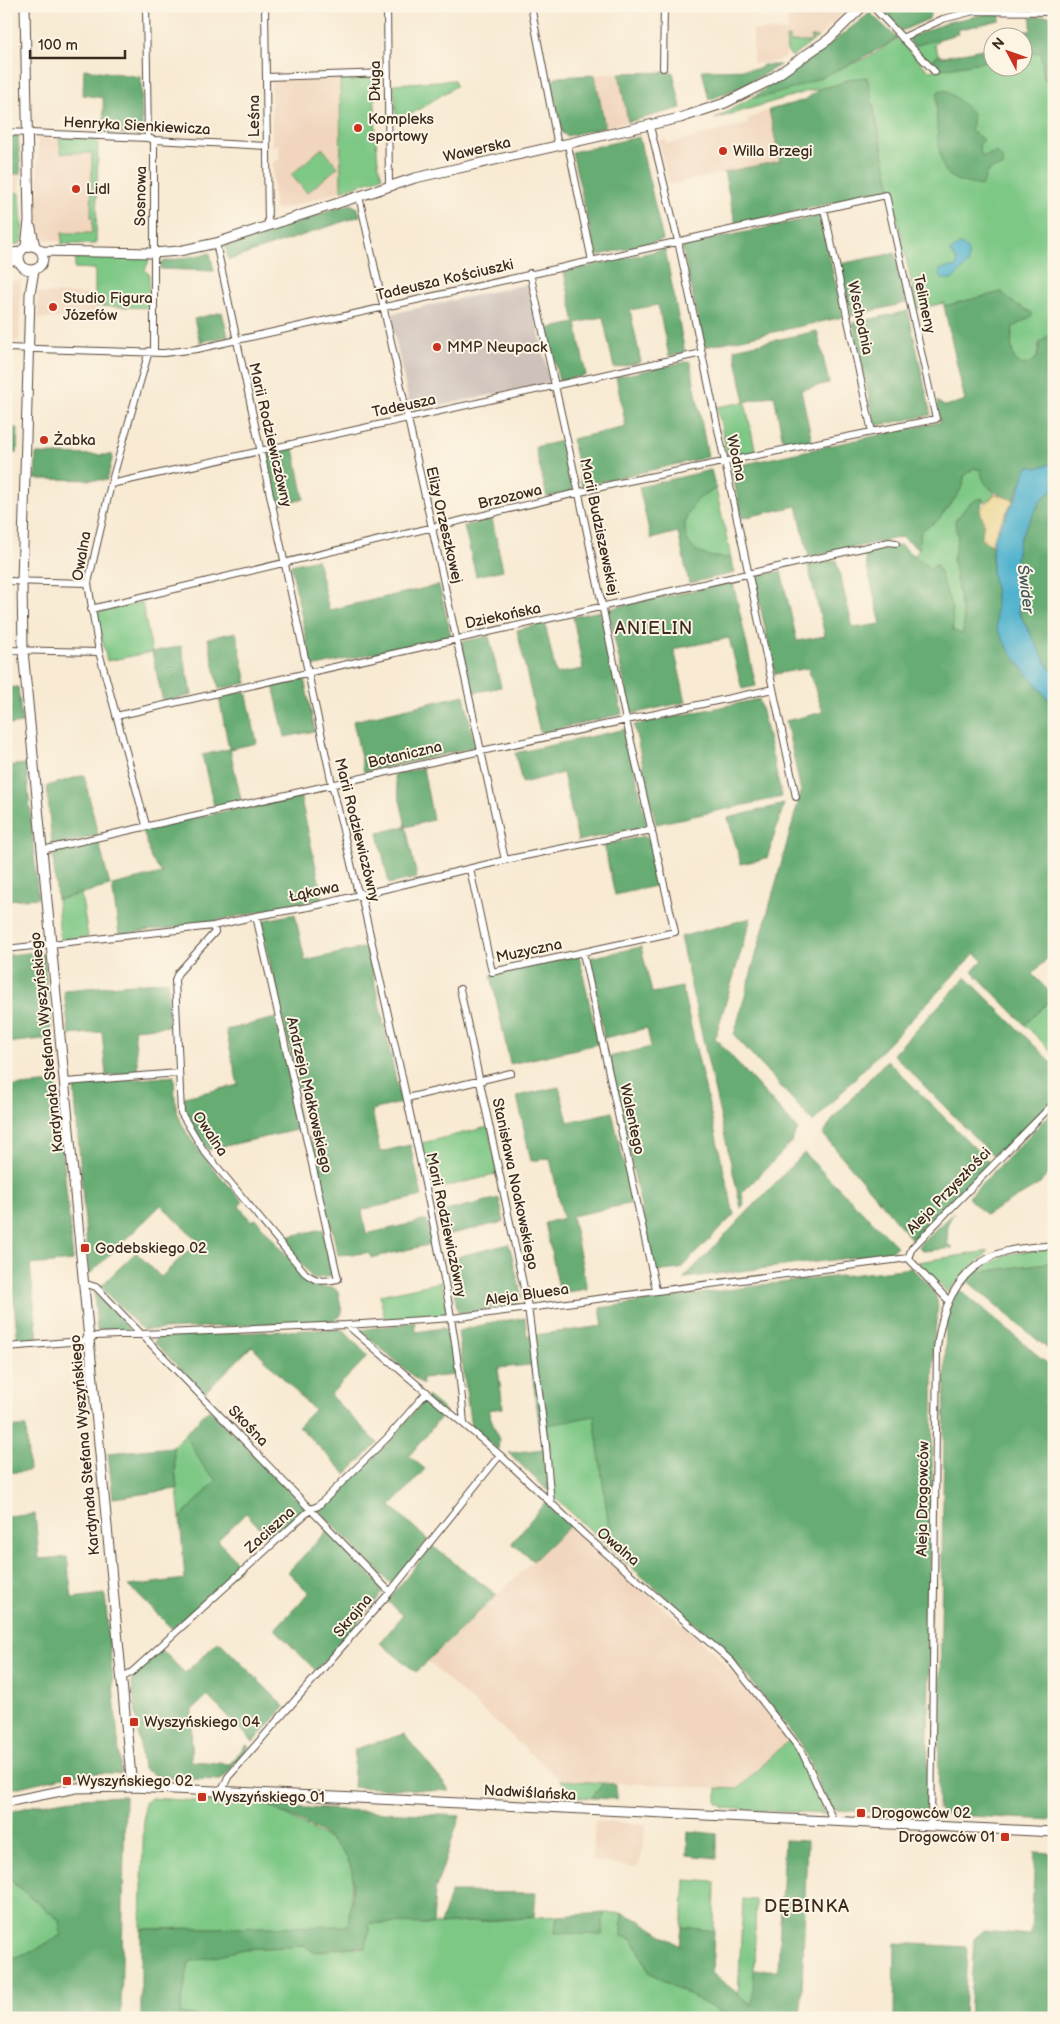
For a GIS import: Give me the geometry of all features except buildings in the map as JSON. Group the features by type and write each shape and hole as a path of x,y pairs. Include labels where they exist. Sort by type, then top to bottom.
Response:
{"main road":[{"path":"6,259 27,267 43,261 31,249 25,6"},
{"name":"Wawerska","path":"6,254 31,249 70,253 153,253 179,251 216,243 389,186 650,126 725,103 767,82 829,39 863,6"},
{"name":"Kardynała Stefana Wyszyńskiego","path":"31,249 27,267 30,294 22,582 23,651 66,1082 132,1787"},
{"name":"Wawerska","path":"43,261 70,253"},
{"name":"Nadwiślańska","path":"6,1802 76,1788 132,1787 1054,1832"}],"street":[{"name":"Sosnowa","path":"146,6 153,253"},
{"name":"Leśna","path":"265,6 268,226"},
{"name":"Długa","path":"387,6 389,186"},
{"path":"532,6 563,145 592,261"},
{"path":"663,68 664,6"},
{"path":"872,6 935,72"},
{"path":"902,38 943,19 974,11 1054,12"},
{"path":"266,77 388,73"},
{"name":"Wodna","path":"650,126 678,241 796,797"},
{"name":"Henryka Sienkiewicza","path":"6,132 266,146"},
{"name":"Tadeusza Kościuszki","path":"6,348 177,352 886,195"},
{"name":"Telimeny","path":"886,195 936,419"},
{"name":"Elizy Orzeszkowej","path":"359,196 431,528 458,639 505,860"},
{"name":"Wschodnia","path":"824,210 872,432"},
{"name":"Marii Rodziewiczówny","path":"216,243 332,784 357,889 361,895 407,1098 452,1318 458,1356 464,1424"},
{"name":"Owalna","path":"146,825 98,652 88,583 111,484 151,352 153,253"},
{"name":"Marii Budziszewskiej","path":"530,273 580,494 626,720 675,932"},
{"name":"Tadeusza","path":"111,484 702,352"},
{"name":"Brzozowa","path":"91,609 580,494 614,484 936,419"},
{"name":"Dziekońska","path":"116,716 889,542 896,543"},
{"path":"6,581 88,583"},
{"path":"6,650 98,652"},
{"name":"Botaniczna","path":"42,850 146,825 482,751 774,689"},
{"name":"Łąkowa","path":"6,949 51,946 213,926 314,906 505,860 652,830"},
{"name":"Muzyczna","path":"470,869 492,972 675,932"},
{"name":"Andrzeja Małkowskiego","path":"256,916 338,1279"},
{"name":"Owalna","path":"213,926 214,932 175,980 181,1112 204,1151 305,1273 313,1279 321,1281 338,1279"},
{"name":"Walentego","path":"583,952 656,1290"},
{"name":"Stanisława Noakowskiego","path":"460,989 528,1307 546,1446 551,1504"},
{"path":"66,1082 178,1073"},
{"path":"407,1098 511,1073"},
{"name":"Aleja Przyszłości","path":"948,1300 908,1258 912,1248 1054,1103"},
{"name":"Aleja Drogowców","path":"931,1825 937,1348 940,1325 948,1300 956,1287 974,1267 998,1254 1014,1249 1054,1245"},
{"name":"Aleja Bluesa","path":"6,1347 89,1339 96,1336 141,1333 347,1325 452,1318 908,1258"},
{"name":"Skośna","path":"84,1283 96,1287 390,1592"},
{"name":"Owalna","path":"347,1325 500,1455 551,1504 732,1661 802,1752 833,1820"},
{"name":"Zaciszna","path":"121,1678 132,1672 311,1509 318,1506 362,1464 427,1392"},
{"name":"Skrajna","path":"222,1791 228,1777 390,1592 500,1455"}],"shaded area":[{"path":"788,6 850,6 818,37 792,57 787,51 785,57 775,62 753,64 753,30 787,31"},
{"path":"619,73 628,122 605,127 595,75"},
{"path":"340,77 341,191 279,210 274,207 273,162 279,159 279,145 272,146 271,78"},
{"path":"769,110 780,161 669,185 659,141 666,139 667,144 748,124 748,119"},
{"path":"6,137 11,138 19,146 22,242 6,242"},
{"path":"38,138 98,140 96,244 43,240 38,234"},
{"path":"6,280 21,281 19,339 15,343 6,343"},
{"path":"528,284 550,381 548,383 415,411 410,408 390,314"},
{"path":"38,293 95,294 95,319 38,318"},
{"path":"571,1525 714,1653 790,1739 738,1789 560,1780 427,1661"},
{"path":"595,1821 646,1824 640,1863 635,1867 592,1861"}],"green space":[{"path":"912,6 912,10 931,9 929,19 901,31 878,7"},
{"path":"870,13 897,38 868,55 826,75 783,92 753,97 813,57"},
{"path":"986,14 1000,14 1000,20 957,30 958,34 913,46 909,40 911,37 948,22"},
{"path":"1054,15 1054,96 1044,78 1041,52 1032,54 1031,17"},
{"path":"786,37 789,37 789,42 811,42 811,37 818,37 792,57 787,51"},
{"path":"897,38 929,71 982,62 982,78 1032,78 1032,53 1041,51 1044,78 1054,96 1054,333 1039,343 1037,358 1028,363 1022,365 1017,362 1011,342 1013,327 1032,313 1012,302 1002,292 944,306 944,303 917,309 867,78 849,79 836,85 805,92 715,119 753,97 796,87 873,55"},
{"path":"940,38 934,45 939,55 929,62 913,46"},
{"path":"982,49 982,62 936,70 929,62 939,55 943,57"},
{"path":"763,65 780,65 745,85 709,100 702,70 759,69"},
{"path":"84,69 141,77 142,135 104,133 103,98 83,95"},
{"path":"673,72 681,108 628,122 619,73"},
{"path":"595,75 605,127 567,136 562,133 552,82 556,77"},
{"name":"Kompleks sportowy","path":"340,77 374,77 376,140 382,177 341,191"},
{"path":"867,77 891,190 736,225 724,172 780,161 769,110 805,100 819,89 836,85 849,79"},
{"path":"454,80 456,86 413,113 398,119 396,116 394,84"},
{"path":"941,90 948,91 973,113 971,131 984,140 979,145 982,157 996,152 1003,159 1003,167 988,171 981,186 953,178 946,172 943,165 937,120 937,99 938,92"},
{"path":"6,135 18,135 21,174 7,174"},
{"path":"59,137 98,139 96,244 62,244 62,233 92,233 92,153 61,153"},
{"path":"639,137 663,240 596,256 572,152"},
{"path":"322,148 338,167 307,193 291,175"},
{"path":"14,192 20,193 23,238 20,244 6,245 6,220 11,220 11,214 16,214"},
{"path":"350,204 358,208 360,216 229,260 225,246"},
{"path":"820,216 843,317 704,347 682,246"},
{"path":"665,249 685,353 669,356 658,305 630,310 641,362 614,368 603,317 576,323 586,375 559,381 547,329 575,323 564,272"},
{"path":"210,253 214,271 160,269 161,262"},
{"path":"895,253 906,303 851,316 840,264"},
{"path":"146,257 150,259 145,270 149,274 150,308 95,306 95,269 74,268 76,258"},
{"path":"1002,292 1012,302 1032,313 1032,316 1013,327 1011,342 1017,362 1022,365 1037,358 1042,340 1054,333 1054,463 1037,468 1021,483 1014,500 992,490 984,482 981,470 974,468 964,476 963,486 938,520 921,531 919,549 902,537 809,557 797,506 742,518 731,467 940,422 937,401 944,406 965,401 944,306"},
{"path":"908,311 931,415 875,426 853,323"},
{"path":"222,312 228,336 200,342 194,319"},
{"path":"817,331 829,383 801,390 812,441 784,446 774,395 745,402 734,349"},
{"path":"690,361 708,457 582,486 572,439 626,427 616,377"},
{"path":"745,402 756,453 728,458 717,407"},
{"path":"6,428 18,428 17,453 6,453"},
{"path":"562,441 573,491 547,497 535,447"},
{"path":"294,448 304,499 278,505 267,457 269,454"},
{"path":"36,454 113,455 107,480 35,479"},
{"path":"974,468 981,470 987,484 995,494 984,503 983,499 955,528 958,535 953,560 964,622 963,634 953,631 952,608 937,565 930,568 914,556 919,549 921,531 938,520 963,486 964,476"},
{"path":"711,470 716,489 705,494 696,502 686,521 685,531 688,541 694,549 708,556 731,558 735,573 689,583 678,532 651,539 639,487"},
{"path":"1054,488 1054,672 1049,668 1019,613 1018,592 1014,574 1018,544 1023,532 1041,500"},
{"path":"716,489 731,558 708,556 694,549 688,541 685,531 686,521 696,502 705,494"},
{"path":"979,498 983,499 980,510 984,523 981,539 992,545 992,571 996,594 997,629 1019,664 1054,706 1054,952 1032,974 1054,996 1025,1025 972,971 983,960 975,953 813,1122 734,1035 801,792 786,721 823,712 808,668 775,674 754,577 781,571 797,641 825,636 808,565 836,560 853,628 881,624 864,554 900,545 930,568 937,565 952,608 953,631 963,634 964,622 953,560 958,536 955,521 968,505"},
{"path":"492,519 503,570 476,576 464,526"},
{"path":"317,559 329,610 439,585 451,636 312,667 291,565"},
{"path":"733,582 756,686 742,689 729,638 674,649 686,702 631,714 608,609"},
{"path":"142,602 152,652 107,661 96,613"},
{"path":"600,611 622,714 540,733 517,630 545,623 556,674 583,669 573,617"},
{"path":"236,632 247,683 219,689 208,638"},
{"path":"489,636 501,687 472,693 461,642"},
{"path":"181,646 192,695 163,702 152,652"},
{"path":"304,678 315,731 285,737 273,685"},
{"path":"18,687 22,723 6,725 6,688"},
{"path":"246,691 257,743 230,749 241,800 214,806 202,755 229,749 219,697"},
{"path":"464,695 475,747 364,772 353,721"},
{"path":"759,699 782,797 656,824 634,725"},
{"path":"626,729 647,826 578,841 563,773 522,783 515,753"},
{"path":"26,764 38,898 6,900 6,766"},
{"path":"423,768 433,820 406,827 417,878 389,884 378,833 406,826 394,775"},
{"path":"84,775 98,835 52,846 47,786"},
{"path":"300,795 323,899 190,926 119,934 112,885 162,873 151,859 144,833 138,830"},
{"path":"784,804 767,858 741,864 728,818"},
{"path":"644,836 649,840 659,885 615,895 604,845"},
{"path":"98,839 110,886 57,900 53,857 59,849"},
{"path":"81,893 88,937 60,940 57,900"},
{"path":"295,914 305,961 367,947 401,1103 372,1110 380,1152 410,1145 422,1196 362,1210 366,1234 427,1220 432,1244 371,1258 370,1253 338,1255 260,921"},
{"path":"751,918 715,1038 798,1130 790,1144 742,1193 744,1204 741,1208 680,937"},
{"path":"641,947 652,993 682,987 734,1215 680,1269 655,1272 609,1057 651,1047 647,1028 604,1038 589,958"},
{"path":"39,952 44,956 52,1038 6,1043 6,955"},
{"path":"579,955 598,1044 510,1064 491,975"},
{"path":"966,977 1054,1065 1054,1099 995,1158 893,1054"},
{"path":"168,981 168,1026 134,1029 138,1072 106,1076 102,1032 69,1035 64,990"},
{"path":"1054,996 1054,1054 1025,1025"},
{"path":"276,1018 301,1129 208,1150 189,1119 184,1097 238,1085 226,1030"},
{"path":"887,1060 990,1163 913,1241 823,1134 835,1116"},
{"path":"174,1076 177,1111 188,1135 243,1202 239,1206 251,1221 256,1219 305,1277 319,1283 323,1288 332,1287 338,1291 342,1313 335,1321 143,1330 100,1287 136,1252 161,1277 198,1241 161,1205 89,1275 74,1085"},
{"path":"56,1083 73,1261 30,1265 38,1341 18,1342 8,1245 6,1245 6,1087"},
{"path":"559,1087 568,1122 612,1112 633,1203 572,1216 587,1289 560,1293 545,1223 563,1218 550,1158 531,1161 517,1096"},
{"path":"1054,1110 1054,1169 1037,1186 986,1215 968,1198"},
{"path":"488,1127 498,1174 432,1190 422,1143"},
{"path":"804,1153 897,1246 890,1253 684,1278"},
{"path":"499,1198 504,1222 442,1236 437,1213"},
{"path":"954,1212 948,1223 947,1244 953,1248 923,1251 918,1246"},
{"path":"323,1229 333,1271 330,1276 313,1279 281,1238"},
{"path":"509,1244 522,1298 518,1299 518,1305 458,1313 448,1259"},
{"path":"1054,1248 1054,1262 973,1273 1008,1254"},
{"path":"989,1251 947,1292 918,1262"},
{"path":"1054,1262 1054,1354 966,1280 973,1273"},
{"path":"912,1268 930,1287 938,1306 934,1339 927,1808 923,1814 830,1810 801,1744 738,1665 714,1640 612,1550 594,1416 547,1425 550,1448 543,1450 549,1492 509,1453 543,1449 531,1365 498,1368 503,1408 488,1410 499,1440 498,1450 471,1428 458,1331 493,1322 525,1318 527,1336 603,1326 600,1308 769,1284"},
{"path":"441,1282 449,1315 385,1320 380,1295"},
{"path":"959,1289 1054,1369 1054,1820 948,1815 938,1810 946,1314"},
{"path":"94,1291 131,1330 97,1330"},
{"path":"415,1322 416,1332 443,1328 449,1332 456,1375 422,1378 423,1385 360,1330"},
{"path":"343,1330 368,1356 330,1395 378,1443 346,1474 298,1426 314,1410 252,1346 204,1393 154,1342 159,1336"},
{"path":"427,1396 446,1411 409,1456 425,1469 391,1506 428,1540 391,1584 318,1510 390,1441"},
{"path":"209,1409 306,1508 271,1540 246,1513 218,1540 241,1567 172,1629 129,1586 185,1579 180,1518 217,1480 206,1471 185,1434"},
{"path":"594,1415 612,1550 549,1492 543,1449 550,1448 547,1425"},
{"path":"6,1424 7,1427 26,1427 29,1471 6,1473"},
{"path":"185,1434 218,1480 180,1518 173,1447"},
{"path":"173,1447 177,1489 113,1498 108,1453"},
{"path":"546,1501 571,1525 533,1561 512,1543"},
{"path":"35,1514 39,1559 67,1557 72,1598 105,1594 121,1774 93,1773 78,1775 6,1790 6,1517"},
{"path":"327,1531 382,1587 382,1594 316,1671 275,1629 309,1593 288,1572"},
{"path":"432,1546 497,1595 416,1672 380,1643 403,1615 387,1601"},
{"path":"219,1641 285,1707 253,1742 207,1696 192,1710 191,1761 230,1764 246,1745 249,1747 221,1780 161,1778 143,1769 131,1677 161,1649 185,1673"},
{"path":"404,1734 450,1791 353,1787 355,1749"},
{"path":"790,1739 825,1814 723,1808 722,1804 717,1804 717,1788 738,1789"},
{"path":"560,1780 603,1783 592,1798 578,1797"},
{"path":"603,1783 616,1784 616,1799 592,1798"},
{"path":"125,1796 121,2018 6,2018 6,1960 33,1951 61,1935 59,1920 14,1883 6,1864 6,1813 65,1800"},
{"path":"151,1798 270,1806 330,1840 347,1857 353,1873 348,1926 141,1929 144,1803"},
{"path":"270,1806 460,1816 435,1890 433,1924 370,1923 366,1948 358,1946 314,1952 305,1946 244,1949 189,1962 180,2013 197,2016 197,2018 141,2018 141,1929 348,1926 353,1883 348,1859 330,1839 306,1824"},
{"path":"688,1831 717,1834 717,1858 687,1855"},
{"path":"784,1840 807,1841 801,2018 731,2018 650,1973 633,1939 621,1936 622,1913 639,1920 680,1946 682,1927 714,1931 712,1973 752,2005 754,1970 778,1970"},
{"path":"1035,1852 1054,1853 1054,2018 969,2018 974,1939 983,1931 1031,1935"},
{"path":"6,1864 14,1884 60,1920 61,1935 33,1951 9,1960 6,1960"},
{"path":"685,1880 715,1882 714,1931 682,1927"},
{"path":"451,1892 536,1893 534,1917 440,1924"},
{"path":"743,1899 756,1900 753,2005 738,1995"},
{"path":"604,1913 622,1913 621,1936 633,1939 650,1973 731,2018 262,2018 262,2016 246,2013 245,2018 197,2018 197,2016 180,2013 189,1962 244,1949 305,1946 365,1948 370,1923 440,1924 557,1916 555,1932 602,1935"},
{"path":"604,1913 602,1935 555,1933 557,1916"},
{"path":"895,1943 967,1947 964,2018 894,2018"}],"sand":[{"path":"995,494 1014,500 999,525 992,545 981,539 984,523 980,510"}],"water":[{"path":"960,244 967,250 968,264 952,280 942,279 939,274 940,269 957,267 957,261 950,252"},
{"path":"1054,463 1054,488 1041,500 1023,532 1018,544 1014,574 1018,592 1019,613 1049,668 1054,672 1054,706 1010,652 997,629 996,594 992,571 993,539 1018,494 1025,471 1029,466 1037,468"}],"place":[{"name":"Kompleks sportowy","path":"358,128"},
{"name":"Willa Brzegi","path":"723,151"},
{"name":"Lidl","path":"76,189"},
{"name":"Studio Figura Józefów","path":"53,307"},
{"name":"MMP Neupack","path":"437,347"},
{"name":"Żabka","path":"44,440"},
{"name":"Godebskiego 02","path":"85,1248"},
{"name":"Wyszyńskiego 04","path":"134,1722"},
{"name":"Wyszyńskiego 02","path":"67,1781"},
{"name":"Wyszyńskiego 01","path":"202,1797"},
{"name":"Drogowców 02","path":"861,1813"},
{"name":"Drogowców 01","path":"1005,1837"}],"district":[{"name":"ANIELIN","path":"654,628"},
{"name":"DĘBINKA","path":"807,1906"}],"water label":[{"name":"Świder","path":"1025,589"}]}
